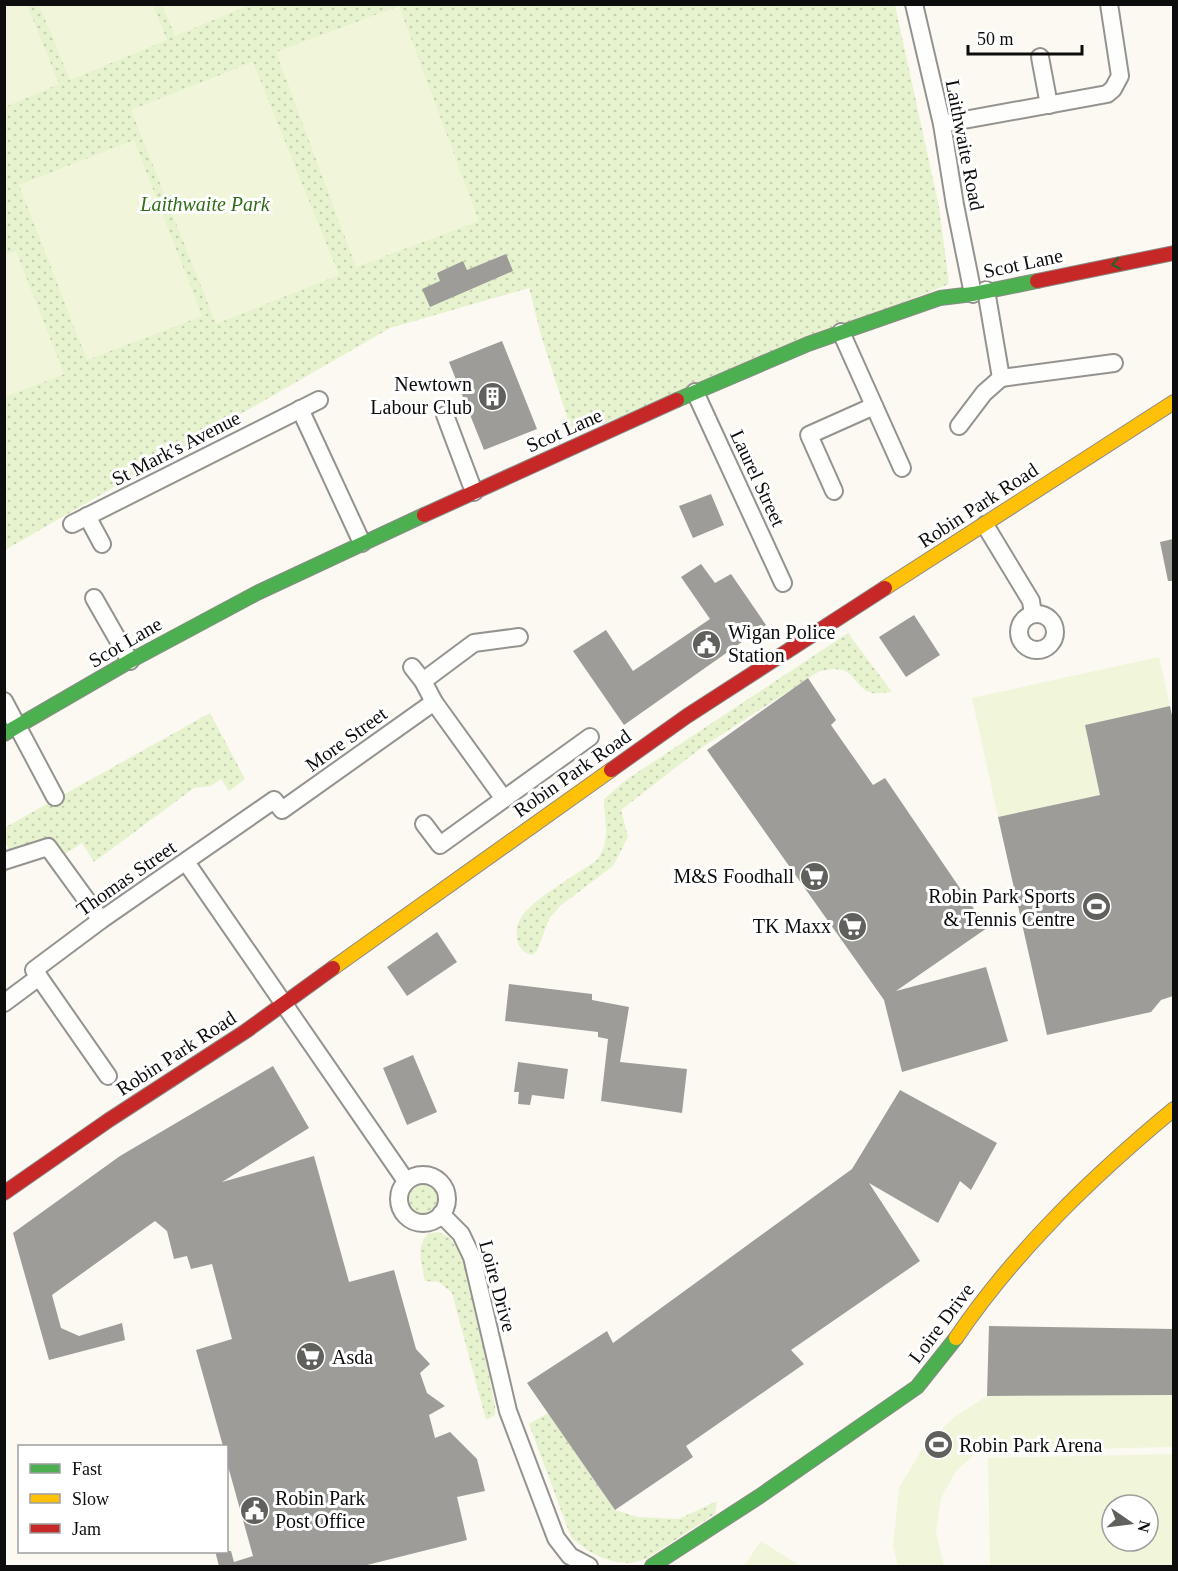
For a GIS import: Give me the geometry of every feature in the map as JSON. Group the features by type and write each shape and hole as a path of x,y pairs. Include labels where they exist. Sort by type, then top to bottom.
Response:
{"street":[{"name":"Laithwaite Road","path":"914,4 979,292 1001,378"},
{"path":"942,124 1099,97 1113,89 1118,82 1120,68 1109,4"},
{"path":"1040,57 1048,105"},
{"name":"Scot Lane","path":"11,730 130,661 257,593 695,392 841,332 940,297 979,292 1173,253"},
{"path":"841,332 902,468"},
{"path":"959,426 984,393 1001,378 1114,363"},
{"name":"Laurel Street","path":"695,392 783,583"},
{"name":"St Mark's Avenue","path":"72,524 319,400"},
{"name":"Robin Park Road","path":"4,1192 246,1031 687,716 1173,402"},
{"path":"834,491 809,435 874,406"},
{"path":"300,409 362,543"},
{"path":"445,415 474,492"},
{"path":"87,516 102,543"},
{"path":"985,525 1031,602 1034,614"},
{"path":"94,598 130,661"},
{"path":"423,681 474,643 519,637"},
{"path":"412,667 423,681 434,702 504,799"},
{"path":"4,701 11,730 55,797"},
{"name":"More Street","path":"282,810 434,702"},
{"path":"424,824 440,844 590,737"},
{"name":"Thomas Street","path":"7,997 39,977 34,970 101,920 274,800 282,810"},
{"path":"4,861 48,847 101,920"},
{"path":"186,862 406,1181"},
{"path":"39,977 108,1076"},
{"name":"Loire Drive","path":"652,1566 760,1496 917,1387 932,1372 966,1323 1022,1253 1103,1169 1173,1109"},
{"path":"419,1175 439,1180 447,1200 441,1214 435,1220 427,1223 411,1220 404,1215 399,1201 406,1181 419,1175"},
{"name":"Loire Drive","path":"441,1214 461,1234 471,1257 508,1411 556,1538 570,1556 589,1566"}],"green space":[{"path":"5,4 27,5 59,84 5,107"},
{"name":"Laithwaite Park","path":"4,5 895,5 939,207 949,284 573,436 541,335 529,288 390,328 5,550"},
{"path":"39,5 153,5 167,40 70,80"},
{"path":"162,5 249,5 175,36"},
{"path":"399,6 479,221 356,267 276,52"},
{"path":"253,62 339,275 216,324 131,110"},
{"path":"134,140 202,316 87,360 19,185"},
{"path":"16,251 64,374 5,397 5,255"},
{"path":"848,633 892,692 872,693 860,686 847,672 840,670 831,669 818,672 701,748 621,810 628,837 613,866 560,906 549,919 537,951 532,955 522,950 517,933 522,916 545,895 597,860 602,852 606,838 604,799 626,780"},
{"path":"1159,657 1170,706 1085,725 1100,795 998,817 972,698"},
{"path":"210,713 245,779 229,791 221,779 211,786 194,788 94,862 82,843 63,855 49,837 22,853 10,850 5,842 4,828"},
{"path":"423,1185 433,1189 437,1199 433,1209 423,1213 413,1209 409,1199 413,1189"},
{"path":"438,1232 449,1237 456,1246 468,1272 495,1405 495,1415 486,1420 452,1293 439,1282 425,1281 420,1256 422,1245 428,1234"},
{"name":"Robin Park Arena","path":"989,1326 1173,1329 1173,1447 987,1451 974,1455 956,1471 941,1498 936,1532 944,1566 898,1566 893,1546 899,1488 921,1451 954,1417 987,1396"},
{"path":"548,1413 615,1510 638,1517 679,1519 717,1501 715,1514 646,1559 631,1563 617,1562 602,1558 587,1550 571,1537 529,1424"},
{"path":"1173,1454 1173,1566 990,1566 988,1458"},
{"path":"761,1541 800,1566 744,1566"}],"building":[{"path":"506,254 513,271 430,307 422,289 440,281 437,273 463,261 467,270"},
{"name":"Newtown Labour Club","path":"502,341 537,429 484,450 449,362"},
{"path":"711,494 724,525 693,538 679,506"},
{"path":"1173,539 1173,581 1168,581 1160,542"},
{"name":"Wigan Police Station","path":"701,564 715,583 731,574 766,625 624,725 573,651 606,630 633,671 710,619 681,577"},
{"path":"914,615 940,655 906,677 879,637"},
{"path":"808,678 836,720 831,725 873,785 885,778 987,928 896,991 986,967 1008,1041 902,1072 884,1000 707,750"},
{"name":"Robin Park Sports & Tennis Centre","path":"1170,706 1173,720 1173,996 1161,1000 1151,1012 1047,1035 998,817 1100,795 1085,725"},
{"path":"437,932 457,962 407,996 387,967"},
{"path":"509,984 592,994 592,1000 629,1007 620,1062 687,1069 682,1113 601,1101 608,1039 598,1037 598,1032 505,1021"},
{"path":"413,1055 437,1112 407,1125 383,1068"},
{"path":"518,1062 568,1069 564,1099 532,1095 530,1105 518,1104 519,1092 514,1092"},
{"name":"Asda","path":"273,1066 309,1128 222,1182 314,1156 349,1282 394,1270 416,1349 430,1364 420,1373 427,1393 445,1406 429,1415 435,1438 450,1432 477,1459 485,1491 457,1497 467,1540 363,1566 219,1566 216,1553 231,1551 234,1562 253,1556 228,1466 228,1445 223,1445 196,1350 232,1339 212,1264 191,1269 187,1256 174,1259 167,1231 155,1221 52,1295 61,1328 79,1336 122,1323 125,1340 49,1360 13,1233 120,1156"},
{"path":"900,1090 997,1143 971,1190 960,1181 938,1223 869,1183 920,1261 791,1350 804,1364 686,1446 693,1457 615,1510 527,1383 607,1331 613,1343 852,1169"},
{"name":"Robin Park Arena","path":"989,1326 1173,1329 1173,1395 987,1396"}],"traffic: fast":[{"path":"677,400 808,344 940,298 1037,281"},
{"path":"4,734 130,661 257,593 424,515"},
{"path":"652,1566 760,1496 917,1387 956,1338"}],"traffic: slow":[{"path":"885,588 1174,402"},
{"path":"333,968 611,770"},
{"path":"956,1338 1004,1275 1057,1216 1114,1161 1174,1109"}],"traffic: jam":[{"path":"1037,281 1174,253"},
{"path":"424,515 677,400"},
{"path":"611,770 687,716 885,588"},
{"path":"4,1193 109,1120 246,1031 333,968"}],"place":[{"name":"Newtown Labour Club","path":"493,396"},
{"name":"Wigan Police Station","path":"707,644"},
{"name":"M&S Foodhall","path":"815,876"},
{"name":"Robin Park Sports & Tennis Centre","path":"1096,907"},
{"name":"TK Maxx","path":"852,926"},
{"name":"Asda","path":"311,1357"},
{"name":"Robin Park Arena","path":"938,1445"},
{"name":"Robin Park Post Office","path":"254,1510"}]}
